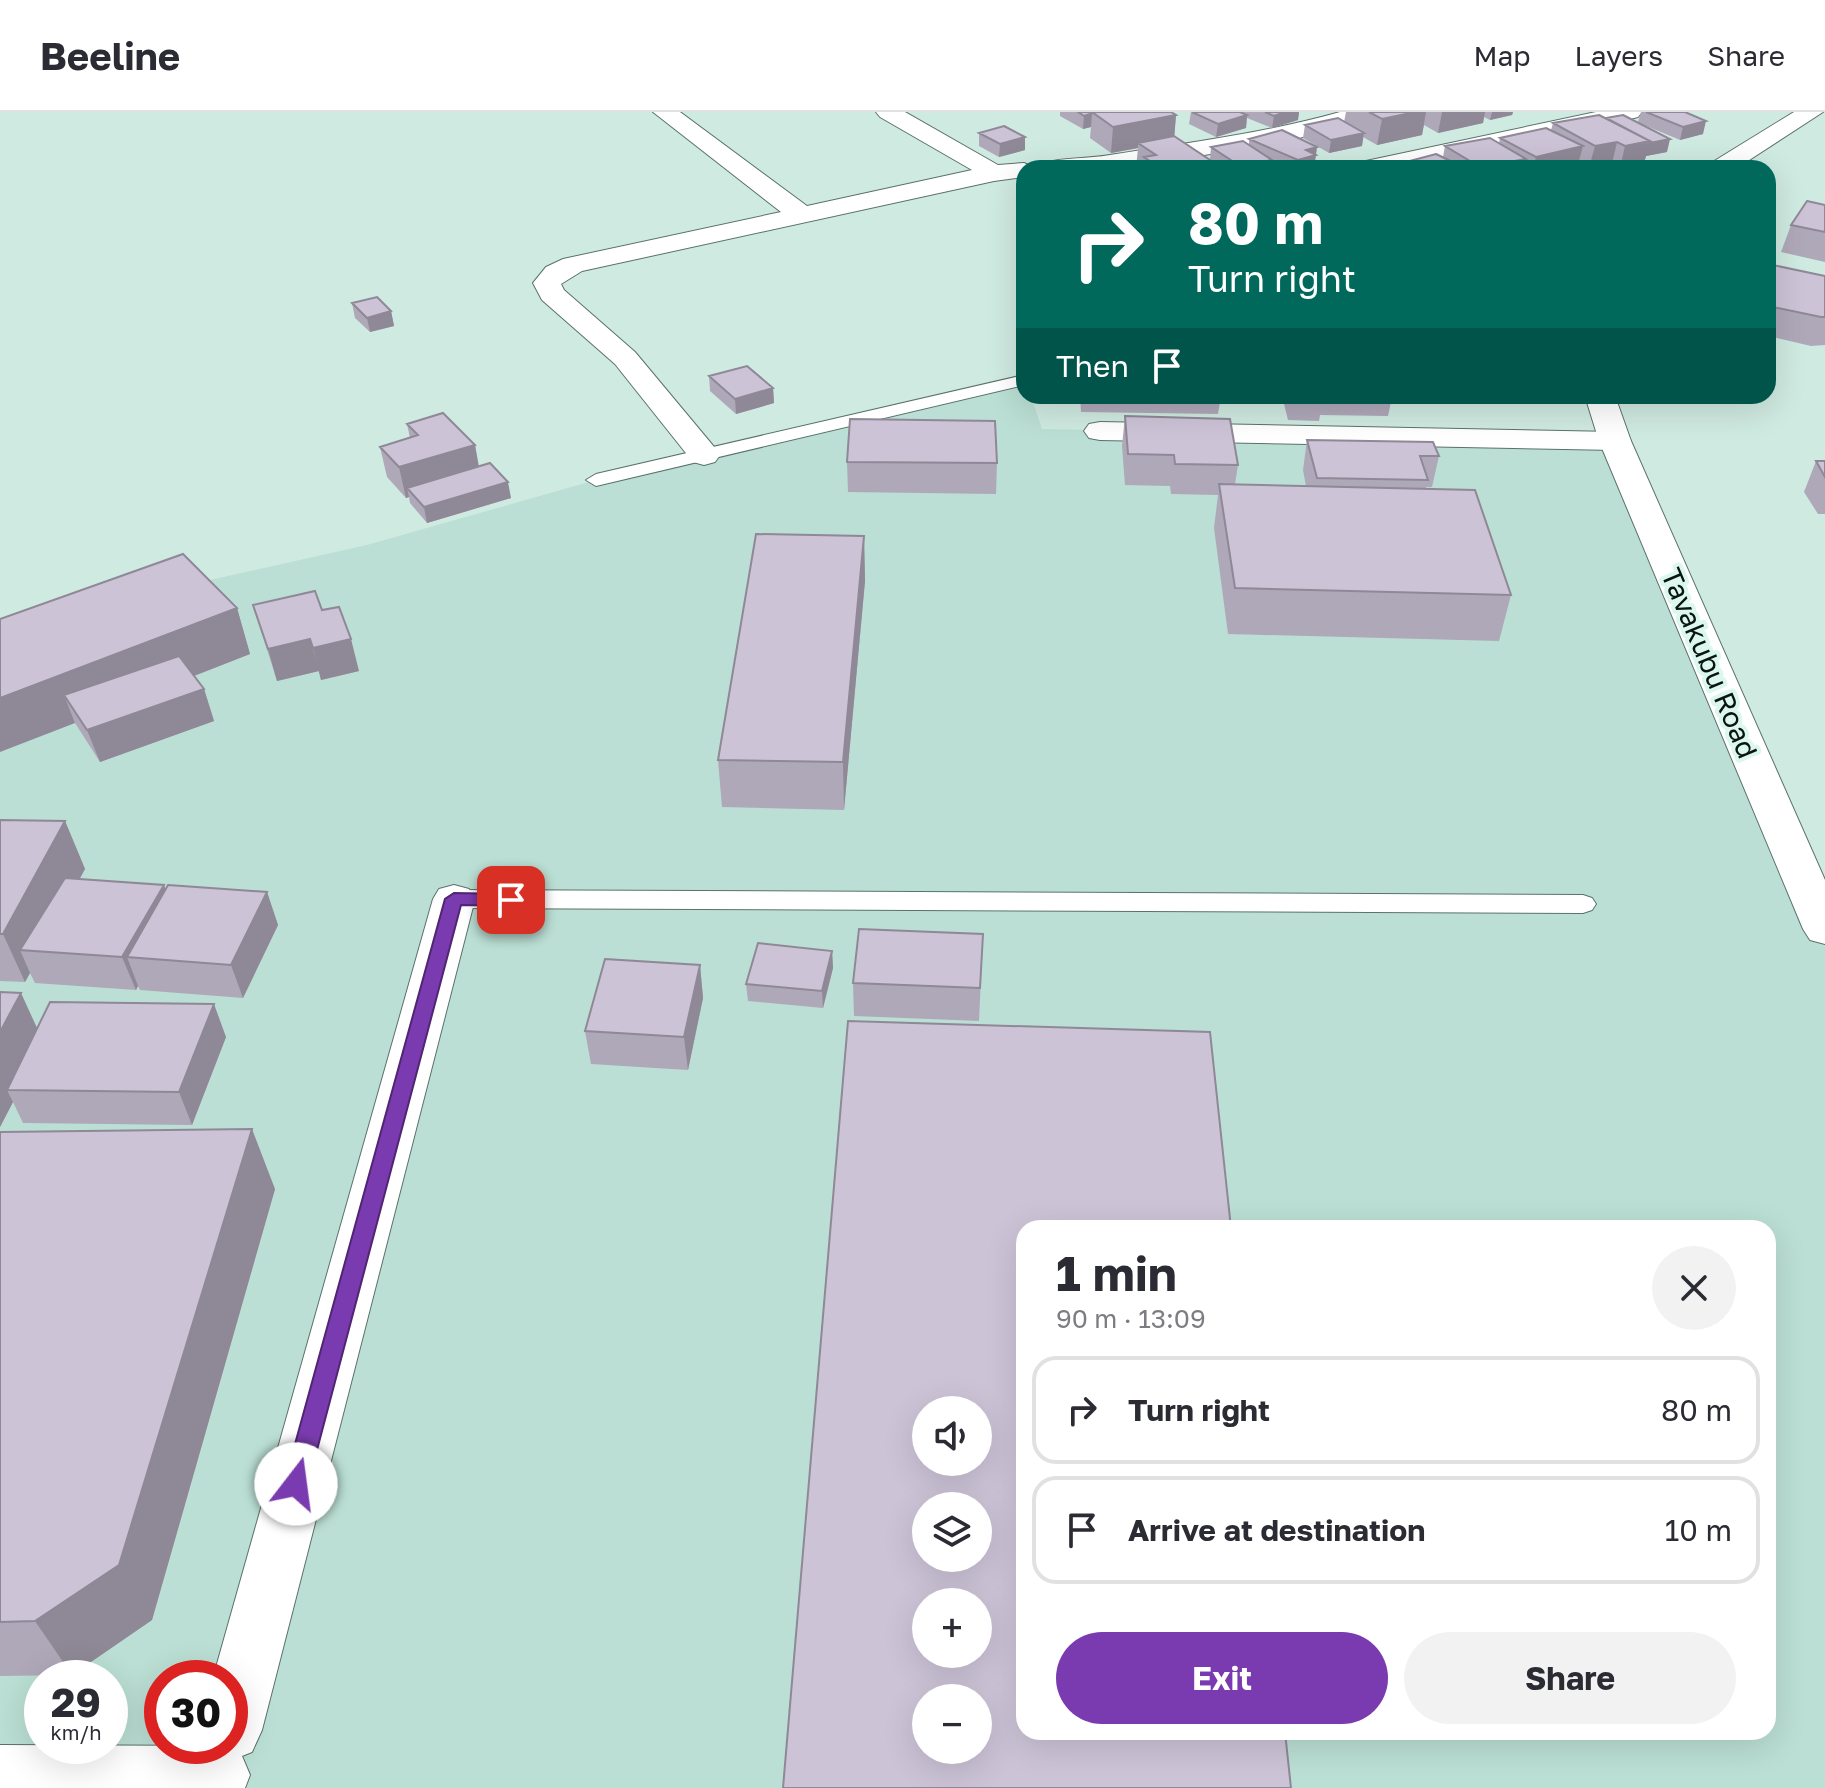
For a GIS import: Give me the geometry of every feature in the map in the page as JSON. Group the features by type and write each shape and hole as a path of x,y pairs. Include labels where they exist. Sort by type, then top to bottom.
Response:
{"street":[{"path":"665,112 801,214"},
{"path":"888,112 994,173"},
{"path":"1129,160 1285,135 1327,116 1366,112"},
{"path":"1404,160 1630,112"},
{"path":"1733,160 1811,112"},
{"path":"1168,126 1206,148"},
{"path":"704,455 625,358 552,294 547,283 556,273 573,265 801,214 1016,171"},
{"name":"Tavakubu Road","path":"1603,404 1615,441 1825,929"},
{"path":"1100,431 1615,441"},
{"path":"248,1664 454,899"},
{"path":"0,1777 170,1764"}],"lane":[{"path":"596,480 1016,382"},
{"path":"454,899 1583,904"}],"shaded area":[{"path":"1016,382 1016,404 1034,404 1042,429 1615,441 1825,929 1825,1788 0,1788 0,654 192,584 367,545 596,480"}],"building":[{"path":"1092,112 1171,112 1176,115 1113,127"},
{"path":"1192,112 1240,112 1247,115 1218,124"},
{"path":"1369,112 1415,112 1382,119"},
{"path":"1646,112 1685,112 1706,121 1683,127"},
{"path":"1599,115 1650,141 1625,146 1617,142 1595,146 1553,123"},
{"path":"1623,115 1670,139 1650,143 1606,118"},
{"path":"1338,118 1364,133 1331,140 1305,125"},
{"path":"1004,126 1025,137 1000,144 979,133"},
{"path":"1546,128 1583,146 1536,157 1500,138"},
{"path":"1282,130 1317,147 1306,150 1316,155 1298,160 1249,139"},
{"path":"1174,136 1210,160 1148,160 1144,157 1156,155 1138,143"},
{"path":"1490,138 1526,159 1468,160 1445,146"},
{"path":"1243,141 1272,160 1231,160 1211,147"},
{"path":"1436,154 1448,160 1413,160"},
{"path":"1807,201 1825,205 1825,232 1791,225"},
{"path":"1776,266 1825,276 1825,317 1776,308"},
{"path":"377,297 391,311 367,318 352,303"},
{"path":"747,366 773,388 735,399 709,376"},
{"path":"443,413 475,445 399,467 380,447 418,435 407,424"},
{"path":"1125,416 1230,419 1238,465 1175,464 1174,455 1128,454"},
{"path":"850,419 995,421 997,463 847,462"},
{"path":"1307,440 1433,442 1439,456 1420,456 1428,480 1317,478"},
{"path":"1816,461 1825,461 1825,477"},
{"path":"490,463 508,482 424,507 407,488"},
{"path":"1219,484 1475,490 1511,595 1235,588"},
{"path":"756,534 864,536 843,762 718,760"},
{"path":"183,554 237,608 0,698 0,619"},
{"path":"315,591 322,610 339,607 351,639 313,648 310,639 268,649 253,605"},
{"path":"179,656 204,689 87,730 64,695"},
{"path":"0,820 65,821 3,934 0,934"},
{"path":"65,878 164,885 122,957 20,950"},
{"path":"168,885 267,892 231,965 127,957"},
{"path":"859,929 983,934 980,988 853,983"},
{"path":"758,943 832,951 822,991 746,984"},
{"path":"605,959 700,965 684,1037 585,1031"},
{"path":"0,992 21,993 0,1032"},
{"path":"50,1002 214,1004 179,1092 7,1090"},
{"path":"848,1021 1210,1032 1230,1220 1016,1220 1016,1740 1286,1740 1291,1788 783,1788"},
{"path":"252,1129 119,1565 35,1621 0,1622 0,1132"}],"route":[{"path":"296,1484 454,899 511,900"}]}
